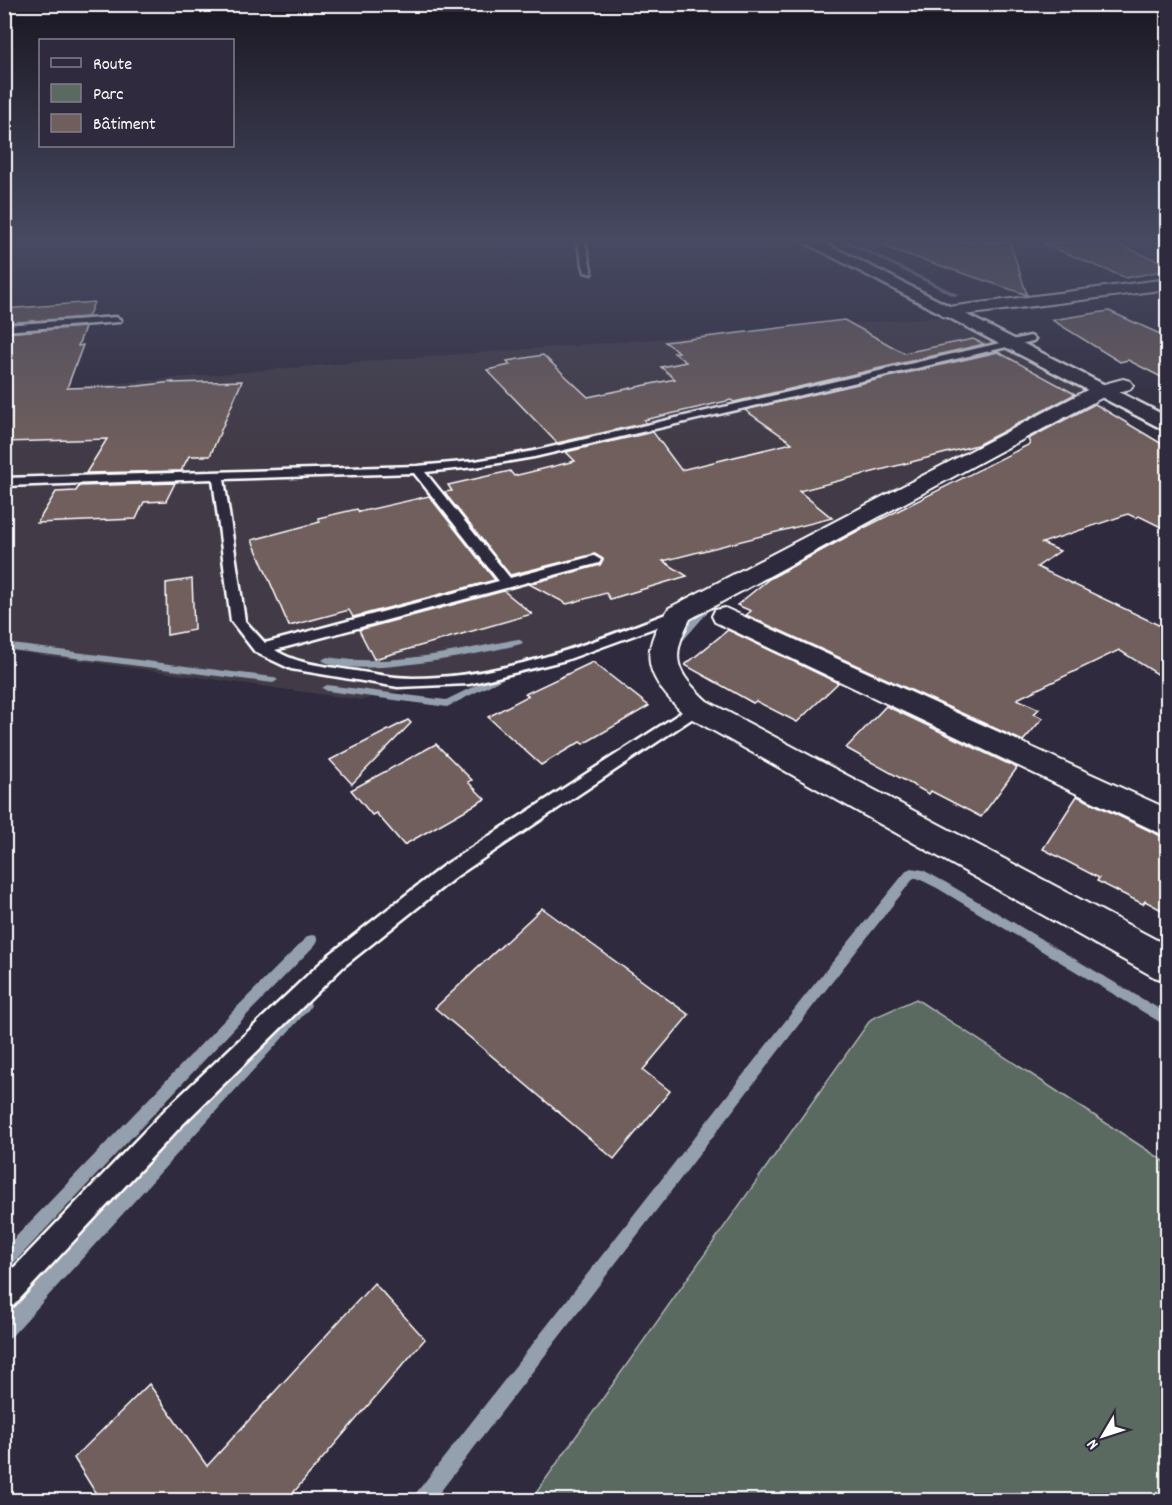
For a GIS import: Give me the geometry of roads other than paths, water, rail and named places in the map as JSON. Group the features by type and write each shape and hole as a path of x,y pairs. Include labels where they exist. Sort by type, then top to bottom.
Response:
{"main road":[{"path":"948,312 1007,344 1111,388 1167,408"},
{"path":"976,312 1030,339 1111,388 1167,426"}],"street":[{"path":"1111,388 679,614 666,637 662,661 672,686 696,708 1167,965"},
{"path":"725,616 1167,824"}],"lane":[{"path":"4,328 116,320"},
{"path":"4,482 417,469 474,464 534,454 1030,339"},
{"path":"417,469 507,583"},
{"path":"218,476 238,621 260,649 275,658 302,668 407,684 465,680 564,656 679,614"},
{"path":"260,649 594,560"},
{"path":"4,1297 173,1118 336,961 450,871 696,708"}],"waterway":[{"path":"677,642 704,611"},
{"path":"327,660 350,664 398,663 518,642"},
{"path":"4,646 273,680"},
{"path":"327,688 447,704 515,669"},
{"path":"423,1500 809,1001 911,873 919,873 941,885 1168,1021"},
{"path":"4,1261 312,940"},
{"path":"4,1332 304,1005"}]}
